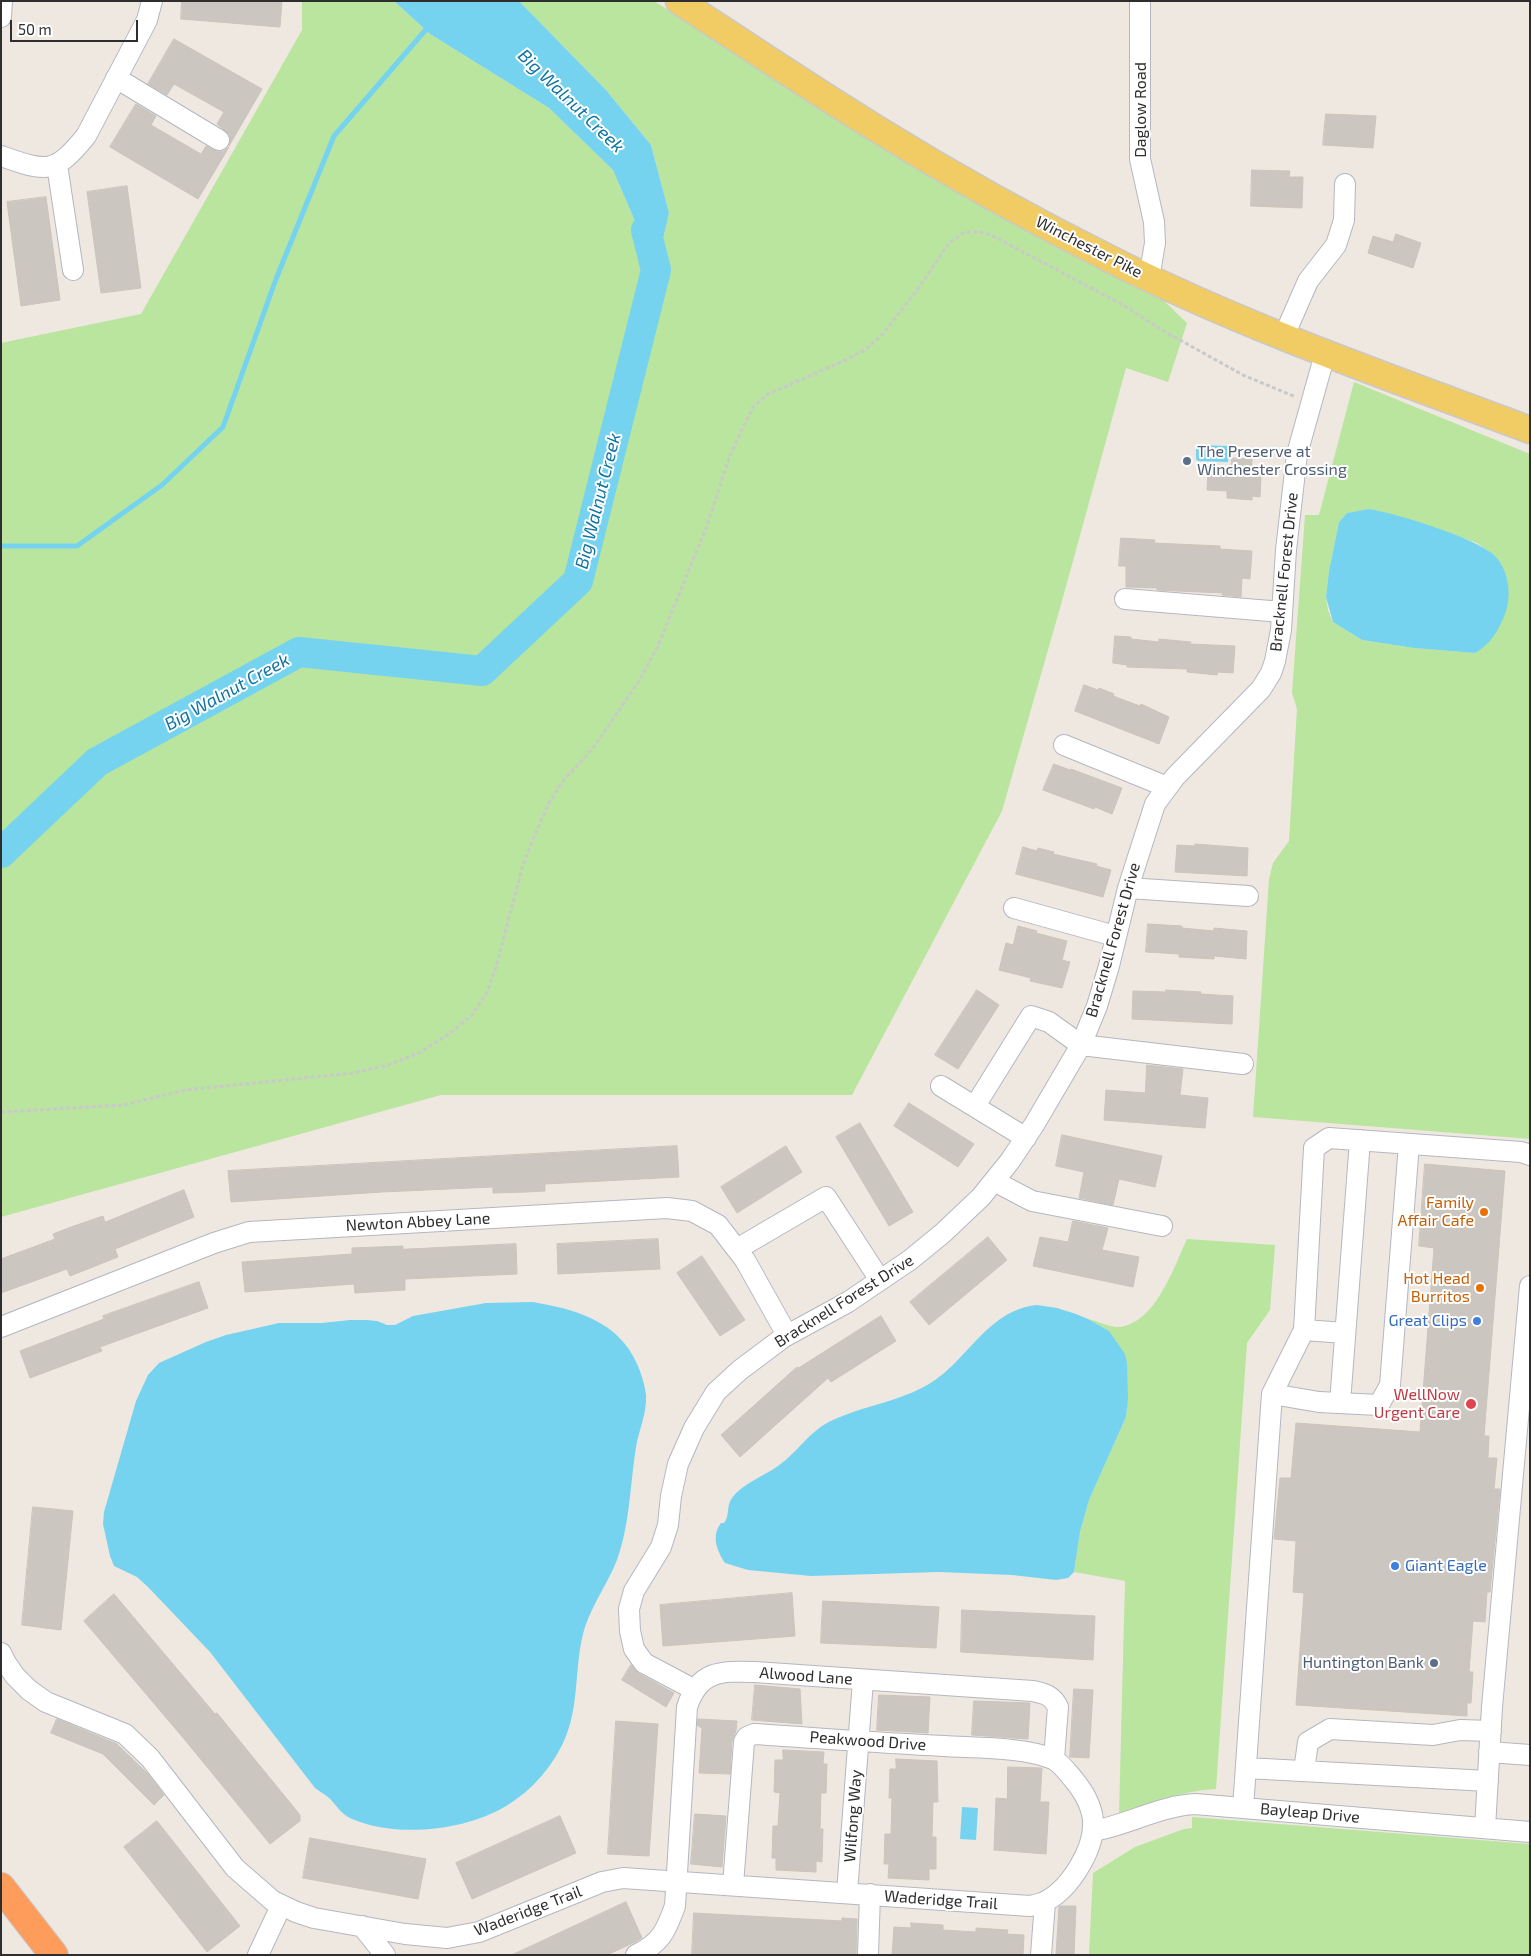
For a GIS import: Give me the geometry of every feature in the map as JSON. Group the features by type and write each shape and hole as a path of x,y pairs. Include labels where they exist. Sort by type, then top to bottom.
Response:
{"highway":[{"path":"1,1887 54,1955"}],"main road":[{"name":"Winchester Pike","path":"679,1 875,128 928,160 1024,214 1149,278 1283,338 1530,430"}],"street":[{"path":"1,17 2,1"},
{"path":"1,156 40,167 56,165 74,151 86,136 147,20 152,1"},
{"name":"Daglow Road","path":"1140,1 1140,159 1154,222 1155,243 1149,278"},
{"path":"116,78 219,140"},
{"path":"56,165 73,270"},
{"path":"1283,338 1308,281 1336,246 1344,220 1345,184"},
{"name":"Bracknell Forest Drive","path":"693,1689 644,1663 634,1649 629,1609 634,1591 661,1547 668,1525 671,1496 678,1464 694,1428 716,1392 740,1370 788,1335 848,1302 910,1260 943,1233 981,1197 1026,1138 1081,1045 1099,998 1128,888 1155,804 1167,787 1261,689 1271,673 1281,630 1286,550 1296,454 1325,354"},
{"path":"1126,599 1282,612"},
{"path":"1064,745 1167,787"},
{"path":"1128,888 1248,896"},
{"path":"1014,908 1115,936"},
{"path":"975,1106 1031,1016 1049,1022 1081,1045 1243,1064"},
{"path":"941,1086 1026,1138"},
{"path":"1243,1808 1272,1394 1304,1330 1314,1148 1329,1138 1530,1154"},
{"path":"1340,1403 1360,1140"},
{"path":"1272,1394 1319,1402 1379,1405 1390,1385 1408,1144"},
{"path":"994,1181 1032,1201 1162,1226"},
{"path":"737,1249 826,1197 880,1280"},
{"name":"Newton Abbey Lane","path":"1,1327 214,1243 249,1232 667,1208 686,1210 705,1217 718,1225 745,1260 788,1335"},
{"path":"1485,1828 1491,1731 1523,1457 1530,1286"},
{"path":"1304,1330 1345,1333"},
{"name":"Waderidge Trail","path":"1,1653 15,1676 29,1690 46,1702 125,1734 156,1766 235,1868 281,1906 314,1918 405,1934 448,1938 495,1927 612,1879 733,1885 1030,1906 1045,1902"},
{"name":"Alwood Lane","path":"693,1689 712,1676 727,1671 1033,1691 1049,1695 1055,1700 1058,1707 1054,1759"},
{"name":"Wilfong Way","path":"847,1893 863,1680"},
{"path":"636,1955 651,1948 667,1928 675,1906 686,1707 693,1689"},
{"path":"1304,1770 1308,1742 1330,1729 1433,1736 1460,1730 1491,1731"},
{"name":"Peakwood Drive","path":"733,1885 744,1742 747,1737 754,1734 989,1749 1030,1753 1054,1759"},
{"path":"1489,1752 1530,1755"},
{"path":"1040,1955 1045,1902 1074,1875 1092,1842 1093,1831 1092,1810 1084,1795 1061,1765 1054,1759"},
{"path":"1246,1768 1488,1781"},
{"name":"Bayleap Drive","path":"1093,1831 1114,1827 1173,1806 1195,1804 1530,1832"},
{"path":"868,1955 870,1894"},
{"path":"258,1955 281,1906"},
{"path":"362,1926 385,1955"},
{"path":"448,1938 459,1955"}],"path":[{"path":"1,1112 124,1105 185,1090 353,1073 388,1065 419,1053 450,1034 471,1016 486,994 496,967 523,865 539,824 562,782 594,747 639,681 658,646 706,528 730,455 753,407 768,394 865,350 882,335 918,289 949,243 965,232 979,232 990,235 1115,301 1160,329 1243,374 1311,404"}],"green space":[{"path":"302,1 394,1 430,34 549,108 613,170 656,270 669,213 651,145 606,90 519,1 654,1 913,163 1028,231 1162,299 1187,323 1168,382 1126,368 1002,811 852,1095 441,1095 1,1217 1,343 141,314 302,30"},
{"path":"1354,382 1530,454 1530,1139 1253,1117 1269,879 1273,863 1289,841 1297,709 1292,693 1305,515 1319,515","holes":["1368,509 1418,522 1477,543 1495,556 1475,653 1414,648 1362,640 1333,622 1328,610 1326,597 1339,522 1347,513"]},
{"path":"1187,1239 1275,1245 1270,1310 1247,1343 1216,1789 1179,1795 1119,1814 1125,1581 1074,1572 1080,1532 1089,1500 1126,1417 1127,1363 1109,1331 1088,1319 1118,1327 1131,1324 1143,1316 1162,1293"},
{"path":"1192,1817 1530,1844 1530,1955 1089,1955 1093,1873 1135,1847 1184,1829 1192,1828"}],"water":[{"path":"394,1 519,1 606,90 651,145 669,213 656,270 613,170 549,108 430,34"},
{"path":"1199,445 1227,446 1229,449 1228,462 1198,461 1196,459 1196,448"},
{"path":"1368,509 1435,527 1473,542 1496,557 1504,570 1509,592 1507,607 1500,626 1485,646 1475,653 1414,648 1362,640 1333,622 1326,597 1339,522 1347,513"},
{"path":"533,1302 579,1313 607,1327 629,1349 640,1371 646,1395 644,1415 636,1447 625,1532 617,1560 585,1627 579,1654 573,1709 566,1736 556,1757 534,1785 516,1800 489,1815 451,1826 430,1829 389,1829 370,1825 348,1817 328,1797 315,1788 210,1652 137,1577 114,1566 103,1524 104,1512 136,1401 148,1375 159,1363 226,1335 279,1323 367,1320 395,1325 413,1316 486,1303"},
{"path":"1037,1305 1057,1308 1076,1314 1109,1331 1125,1354 1127,1363 1128,1399 1126,1417 1089,1500 1080,1532 1074,1572 1068,1578 1056,1580 1012,1575 939,1572 811,1576 748,1570 725,1563 716,1543 716,1533 721,1523 724,1523 726,1520 730,1501 736,1493 778,1466 825,1424 845,1415 906,1395 929,1384 955,1363 991,1326 1005,1316 1020,1309"},
{"path":"962,1807 978,1808 976,1840 960,1839"}],"building":[{"path":"182,1 282,1 280,27 181,19"},
{"path":"174,39 262,89 229,146 230,135 217,124 224,112 174,84 167,95 148,84"},
{"path":"136,104 156,116 151,125 201,154 206,146 218,152 224,151 229,147 198,199 110,147"},
{"path":"1326,114 1376,116 1373,148 1323,145"},
{"path":"1252,170 1290,171 1289,177 1303,177 1302,208 1251,206"},
{"path":"127,186 141,288 101,293 87,192"},
{"path":"46,197 60,300 21,306 7,202"},
{"path":"1396,234 1421,243 1413,268 1368,253 1373,236 1393,242"},
{"path":"1232,458 1252,459 1251,477 1261,477 1260,497 1252,496 1252,500 1227,498 1227,491 1207,490 1208,472 1231,472"},
{"path":"1121,538 1155,540 1154,543 1220,546 1220,549 1252,551 1250,579 1242,578 1241,597 1222,595 1223,593 1126,587 1126,566 1119,566"},
{"path":"1115,636 1159,642 1159,639 1191,642 1190,644 1235,646 1233,673 1218,672 1217,675 1187,672 1187,669 1127,667 1127,665 1113,663"},
{"path":"1084,685 1098,690 1099,688 1114,694 1113,696 1140,706 1141,704 1169,717 1159,744 1075,711"},
{"path":"1054,764 1122,788 1112,814 1043,790"},
{"path":"1195,844 1248,848 1247,876 1175,872 1177,845 1195,846"},
{"path":"1023,847 1037,851 1038,848 1054,852 1053,854 1097,864 1096,866 1111,870 1103,897 1016,874"},
{"path":"1148,924 1182,926 1182,928 1214,931 1214,928 1247,931 1246,959 1214,956 1214,959 1179,957 1179,954 1146,952"},
{"path":"1018,926 1067,941 1062,960 1070,962 1062,988 1030,981 1031,978 999,970 1006,943 1013,945"},
{"path":"977,990 999,1005 958,1069 935,1055"},
{"path":"1166,990 1233,996 1232,1024 1132,1019 1133,991 1166,992"},
{"path":"1147,1065 1183,1069 1180,1095 1208,1098 1205,1128 1104,1120 1106,1090 1145,1093"},
{"path":"909,1103 974,1144 958,1167 894,1126"},
{"path":"860,1123 913,1212 889,1226 836,1137"},
{"path":"1062,1135 1162,1156 1155,1187 1119,1179 1113,1205 1079,1198 1084,1172 1056,1166"},
{"path":"677,1146 679,1177 545,1184 545,1191 493,1193 493,1187 231,1202 228,1171"},
{"path":"786,1146 802,1172 737,1213 721,1187"},
{"name":"Giant Eagle","path":"1425,1164 1505,1171 1484,1436 1489,1436 1488,1458 1497,1458 1494,1489 1500,1489 1490,1592 1487,1592 1485,1622 1473,1621 1469,1672 1473,1672 1471,1703 1467,1703 1467,1716 1296,1705 1304,1593 1293,1592 1296,1541 1274,1539 1280,1478 1291,1478 1296,1423 1420,1432 1434,1248 1419,1246"},
{"path":"184,1190 194,1217 115,1249 118,1257 70,1276 67,1269 1,1293 1,1259 55,1239 53,1234 71,1227 103,1216 105,1222"},
{"path":"1073,1221 1108,1228 1102,1250 1139,1257 1133,1287 1033,1266 1040,1237 1068,1242"},
{"path":"988,1237 1007,1260 929,1325 910,1302"},
{"path":"658,1239 660,1269 558,1274 557,1244"},
{"path":"516,1244 517,1274 405,1279 405,1290 355,1293 354,1284 245,1292 242,1262 352,1254 352,1248 403,1246 403,1249"},
{"path":"702,1256 745,1320 720,1336 677,1273"},
{"path":"199,1282 208,1308 100,1347 102,1351 30,1378 20,1351 104,1319 103,1316"},
{"path":"881,1316 896,1341 831,1382 828,1378 740,1457 721,1435 797,1367"},
{"path":"33,1507 73,1511 61,1630 22,1625"},
{"path":"792,1593 795,1636 663,1646 660,1605"},
{"path":"114,1594 215,1714 217,1713 300,1815 300,1821 270,1844 84,1621"},
{"path":"823,1601 939,1607 936,1648 821,1643"},
{"path":"962,1610 1095,1616 1093,1660 961,1652"},
{"path":"631,1665 638,1673 674,1693 666,1707 622,1680"},
{"path":"755,1685 800,1689 802,1724 752,1720"},
{"path":"1074,1689 1093,1690 1089,1758 1070,1757"},
{"path":"879,1695 930,1697 928,1733 877,1730"},
{"path":"974,1701 1030,1703 1028,1739 972,1735"},
{"path":"57,1719 117,1744 147,1773 164,1795 154,1805 103,1754 51,1733"},
{"path":"698,1719 737,1721 732,1741 730,1774 699,1773 702,1728 698,1726"},
{"path":"616,1721 658,1724 649,1856 608,1854"},
{"path":"783,1750 824,1752 823,1764 827,1764 826,1793 821,1793 820,1829 823,1829 822,1862 816,1861 816,1872 776,1870 776,1858 772,1858 773,1826 778,1826 780,1793 774,1792 775,1760 783,1760"},
{"path":"896,1759 937,1761 938,1802 933,1802 932,1837 936,1837 936,1869 929,1869 929,1880 888,1878 889,1864 884,1864 885,1834 891,1834 892,1798 889,1798 890,1769 896,1769"},
{"path":"1008,1767 1042,1768 1040,1802 1049,1802 1046,1854 994,1850 996,1798 1007,1799"},
{"path":"695,1814 726,1816 722,1867 691,1864"},
{"path":"560,1816 576,1853 472,1899 456,1863"},
{"path":"157,1821 240,1926 207,1952 124,1847"},
{"path":"310,1838 426,1859 418,1899 303,1878"},
{"path":"626,1902 642,1938 635,1942 607,1955 512,1955"},
{"path":"1076,1906 1074,1955 1056,1955 1059,1907"},
{"path":"694,1913 842,1921 842,1918 857,1919 856,1955 692,1955"},
{"path":"911,1923 943,1925 943,1930 976,1932 976,1928 1008,1930 1007,1934 1024,1935 1023,1955 892,1955 894,1927 911,1928"}],"waterway":[{"path":"1,546 77,546 162,485 223,427 276,279 334,136 429,26"},
{"name":"Big Walnut Creek","path":"1,853 97,762 299,652 482,671 578,581 656,270 646,230"}],"place":[{"name":"The Preserve at Winchester Crossing","path":"1187,461"},
{"name":"Family Affair Cafe","path":"1484,1212"},
{"name":"Hot Head Burritos","path":"1480,1288"},
{"name":"Great Clips","path":"1477,1321"},
{"name":"WellNow Urgent Care","path":"1471,1404"},
{"name":"Giant Eagle","path":"1395,1566"},
{"name":"Huntington Bank","path":"1434,1663"}]}
